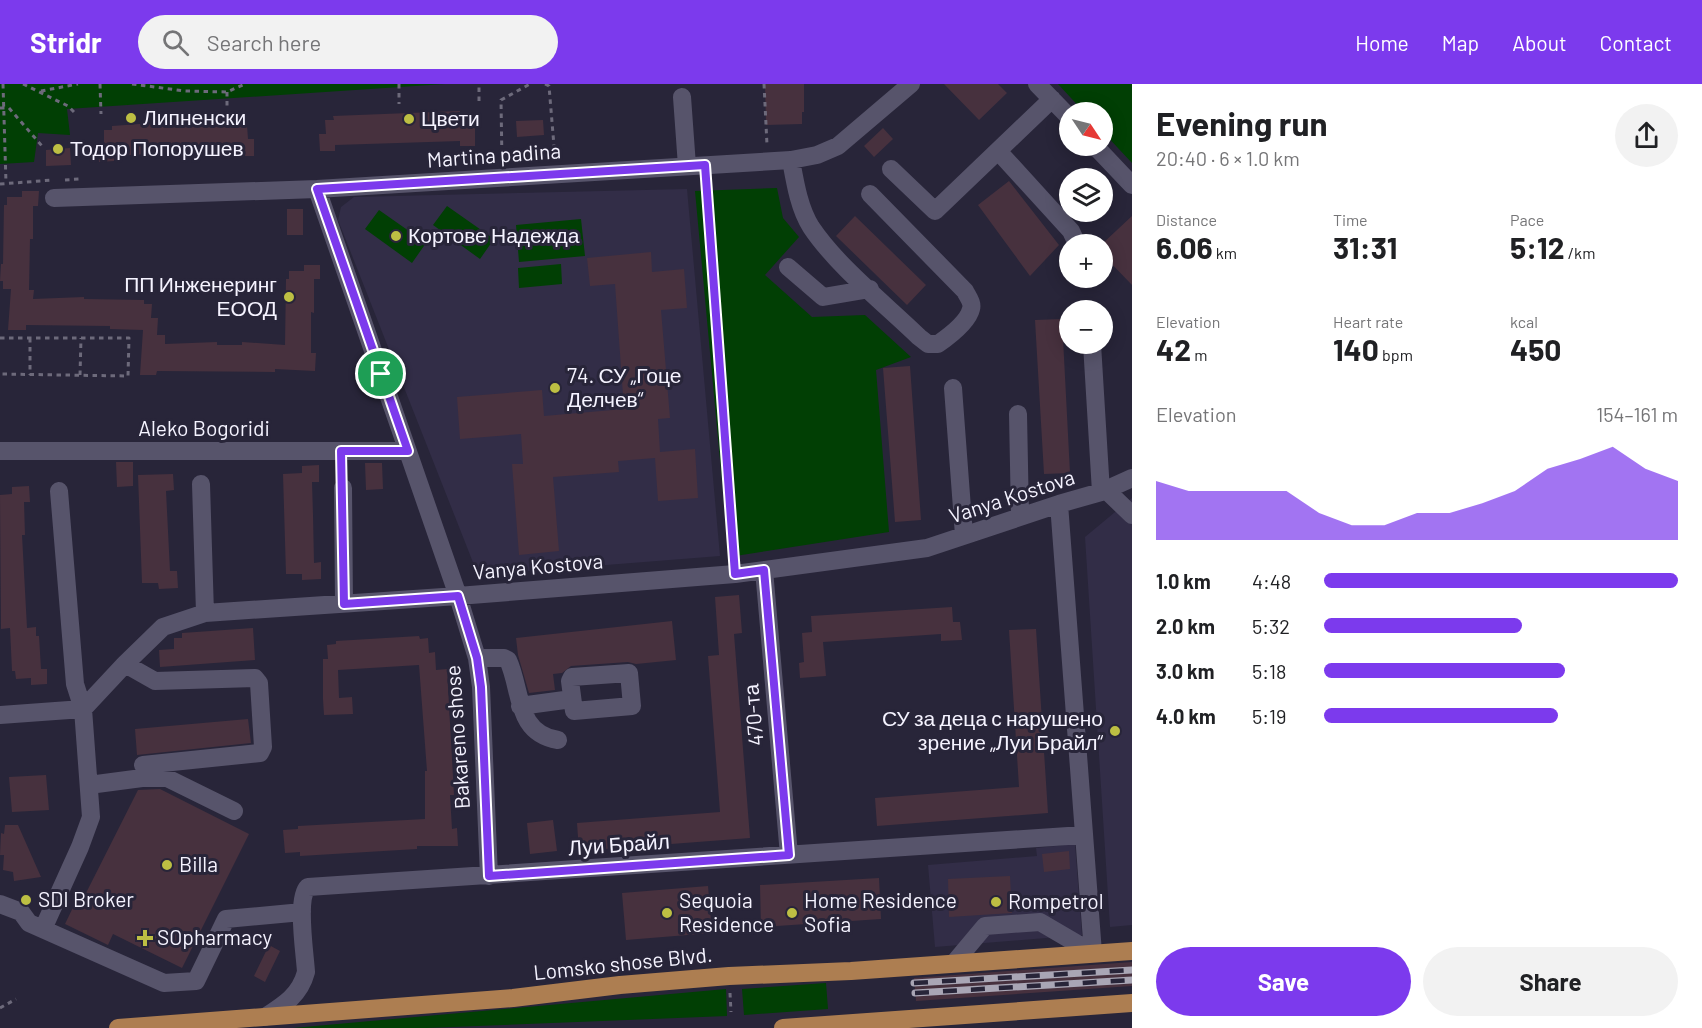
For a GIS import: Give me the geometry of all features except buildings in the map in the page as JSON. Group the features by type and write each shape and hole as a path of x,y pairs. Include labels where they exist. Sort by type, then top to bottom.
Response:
{"main road":[{"name":"Lomsko shose Blvd.","path":"118,1028 513,998 620,985 729,976 851,971 1132,951"},
{"path":"783,1028 851,1026 1132,1003"}],"street":[{"path":"1037,84 1059,106"},
{"name":"Martina padina","path":"54,198 317,189 791,160 817,155 837,146 903,87"},
{"path":"682,97 696,165"},
{"path":"891,168 935,212 1052,99"},
{"path":"998,151 1072,234"},
{"path":"1104,156 1132,185"},
{"path":"791,160 798,195 810,226 832,253 928,344 938,344 966,319 971,309 970,300 965,291 870,194"},
{"name":"Bakareno shose","path":"317,189 458,596 477,658 481,687 489,876"},
{"path":"788,267 823,297 870,289"},
{"path":"1093,354 1103,491 1132,515"},
{"path":"953,388 964,535"},
{"path":"1018,414 1020,516"},
{"name":"Aleko Bogoridi","path":"0,451 408,451"},
{"name":"Vanya Kostova","path":"84,709 163,627 205,613 735,574 927,548 1103,491 1132,478"},
{"path":"201,484 205,613"},
{"path":"343,488 344,604"},
{"path":"36,926 80,847 91,817 84,709 75,684 59,491"},
{"path":"1059,504 1093,953"},
{"name":"470-та","path":"764,570 789,855"},
{"path":"477,658 508,660 520,706 534,729 547,738 558,740"},
{"path":"125,664 155,681 255,678 259,683 263,747 260,753 143,765"},
{"path":"520,706 572,699"},
{"path":"0,715 84,709"},
{"path":"89,785 142,778 167,778 234,811"},
{"name":"Луи Брайл","path":"265,1017 285,1005 296,994 304,980 306,972 302,912 303,893 308,887 1083,835"},
{"path":"0,904 21,912 36,926 164,983 196,981 226,919 302,912"},
{"path":"954,963 985,926 1040,922 1093,953"}],"path":[{"path":"3,84 6,183"},
{"path":"23,84 68,106 77,115"},
{"path":"40,91 78,84"},
{"path":"100,84 101,114"},
{"path":"132,84 185,91 227,92 245,84"},
{"path":"399,84 399,104"},
{"path":"479,84 479,101"},
{"path":"502,177 501,100 530,84"},
{"path":"546,84 549,86 557,174"},
{"path":"764,84 768,161"},
{"path":"227,92 227,110"},
{"path":"2,108 9,108 42,146"},
{"path":"696,165 735,574"},
{"path":"0,184 79,179"},
{"path":"0,338 129,338 128,376 0,374"},
{"path":"80,375 81,338"},
{"path":"30,339 30,375"},
{"path":"730,985 731,1012"},
{"path":"0,1008 16,999"}],"shaded area":[{"name":"74. СУ „Гоце Делчев“","path":"687,189 720,556 478,575 338,220 341,207 354,197"},
{"name":"СУ за деца с нарушено зрение „Луи Брайл“","path":"1132,498 1132,925 1110,927 1085,537"},
{"path":"1075,844 1082,935 935,947 928,865 1037,856 1036,848"}],"green space":[{"path":"0,84 445,84 67,109 70,135 38,133 34,162 0,164"},
{"path":"1058,84 1132,84 1132,163 1113,143 1113,102 1075,102"},
{"path":"777,188 783,218 799,237 765,275 812,317 865,315 911,357 876,370 889,532 729,557 695,191"},
{"name":"Кортове Надежда","path":"447,206 494,239 480,259 433,225"},
{"name":"Кортове Надежда","path":"379,210 426,243 412,263 365,229"},
{"path":"581,219 585,256 519,262 516,225"},
{"path":"561,264 562,284 519,288 518,268"},
{"path":"826,983 828,1009 744,1015 742,989"},
{"path":"726,989 727,1016 426,1028 293,1028"}],"railway":[{"path":"914,983 1132,970"},
{"path":"915,993 1132,980"}],"place":[{"name":"Липненски","path":"131,118"},
{"name":"Цвети","path":"409,119"},
{"name":"Тодор Попорушев","path":"58,149"},
{"name":"Кортове Надежда","path":"396,236"},
{"name":"ПП Инженеринг ЕООД","path":"289,297"},
{"name":"74. СУ „Гоце Делчев“","path":"555,388"},
{"name":"СУ за деца с нарушено зрение „Луи Брайл“","path":"1115,731"},
{"name":"Billa","path":"167,865"},
{"name":"SDI Broker","path":"26,900"},
{"name":"Rompetrol","path":"996,902"},
{"name":"Sequoia Residence","path":"667,913"},
{"name":"Home Residence Sofia","path":"792,913"},
{"name":"SOpharmacy","path":"145,938"}],"route":[{"path":"705,165 735,574 764,570 789,855 489,876 481,687 477,658 458,596 344,604 341,451 408,451 381,374 317,189 705,165"}]}
